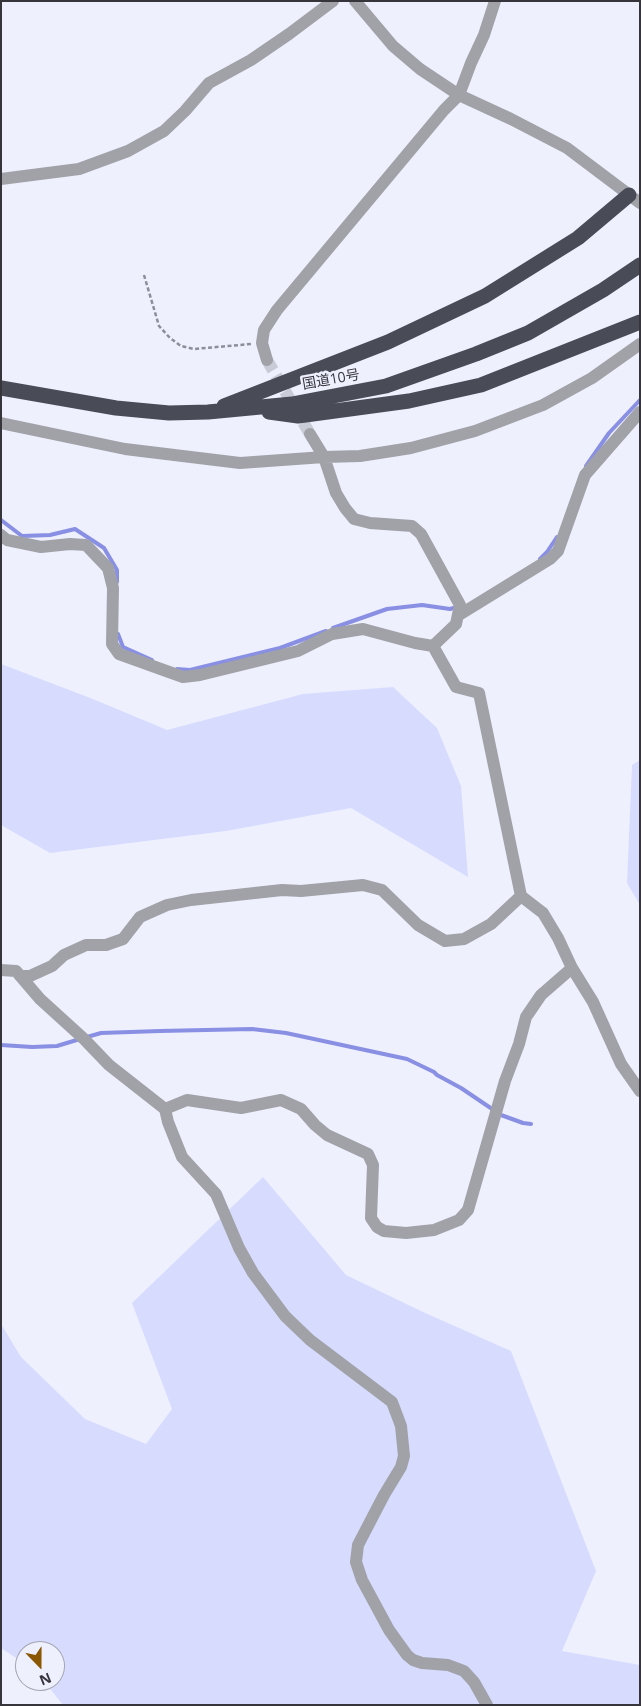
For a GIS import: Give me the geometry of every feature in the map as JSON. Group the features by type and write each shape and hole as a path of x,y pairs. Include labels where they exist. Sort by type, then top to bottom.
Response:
{"highway":[{"path":"208,412 388,342 484,296 578,238 635,199"},
{"name":"国道10号","path":"1,388 116,408 169,413 208,412 292,404 386,386 528,333 603,290 640,264"},
{"path":"245,409 298,416 410,400 463,389 481,385 640,322"}],"street":[{"path":"1,179 79,169 128,151 164,131 210,83 258,55 333,1"},
{"path":"355,1 393,46 420,69 459,95 567,148 635,199"},
{"path":"267,360 262,343 264,330 277,310 459,95 484,35 495,1"},
{"path":"1,422 125,449 240,463 360,456 411,448 474,431 543,405 592,378 640,344"},
{"path":"459,615 550,560 558,551 585,475 640,412"},
{"path":"310,434 324,457 336,493 344,508 354,519 370,523 412,526 421,534 460,605 456,624 433,646"},
{"path":"1,535 6,540 41,547 70,544 86,546 108,568 113,588 112,644 119,654 182,677 200,675 298,651 332,634 363,629 433,646"},
{"path":"433,646 456,687 479,693 521,896 543,913 558,938 572,968 593,1002 621,1064 640,1091"},
{"path":"21,976 30,976 52,966 64,956 86,945 106,945 123,939 140,917 167,905 191,900 282,890 301,891 363,885 382,890 418,925 445,940 464,939 491,924 521,896"},
{"path":"165,1109 187,1100 241,1108 280,1100 301,1109 327,1135 368,1154 373,1165 371,1218 377,1227 384,1231 434,1230 459,1220 468,1210 504,1081 519,1044 526,1017 541,995 572,968"},
{"path":"1,970 16,971 40,999 84,1039 109,1065 165,1109 168,1122 182,1157 216,1194 239,1248 253,1273 285,1316 310,1340 392,1402 401,1426 404,1456 402,1467 358,1545 356,1562 362,1580 390,1630 407,1655 413,1660 422,1663 448,1665 464,1671 474,1682 487,1705"}],"path":[{"path":"144,275 159,326 181,346 194,349 262,343"}],"shaded area":[{"path":"1,664 167,730 303,694 393,687 437,728 461,786 468,877 351,808 226,831 50,853 1,825"},
{"path":"640,760 640,905 627,883 632,765"},
{"path":"263,1177 346,1275 511,1351 596,1571 562,1651 640,1665 640,1705 63,1705 52,1691 65,1691 65,1641 15,1641 15,1657 1,1648 1,1324 21,1357 85,1419 146,1444 172,1409 132,1303"}],"waterway":[{"path":"586,466 609,433 640,400"},
{"path":"1,520 22,536 50,535 75,529 104,548 117,570 117,582"},
{"path":"540,559 557,537"},
{"path":"333,628 387,609 422,605 450,609 457,607"},
{"path":"177,669 190,670 280,648 326,631"},
{"path":"118,634 123,647 152,660"},
{"path":"87,1037 101,1033 252,1029 286,1033 407,1059 461,1088 501,1115 531,1124"},
{"path":"1,1045 57,1046 80,1039"}],"tunnel":[{"path":"267,360 310,434"}]}
